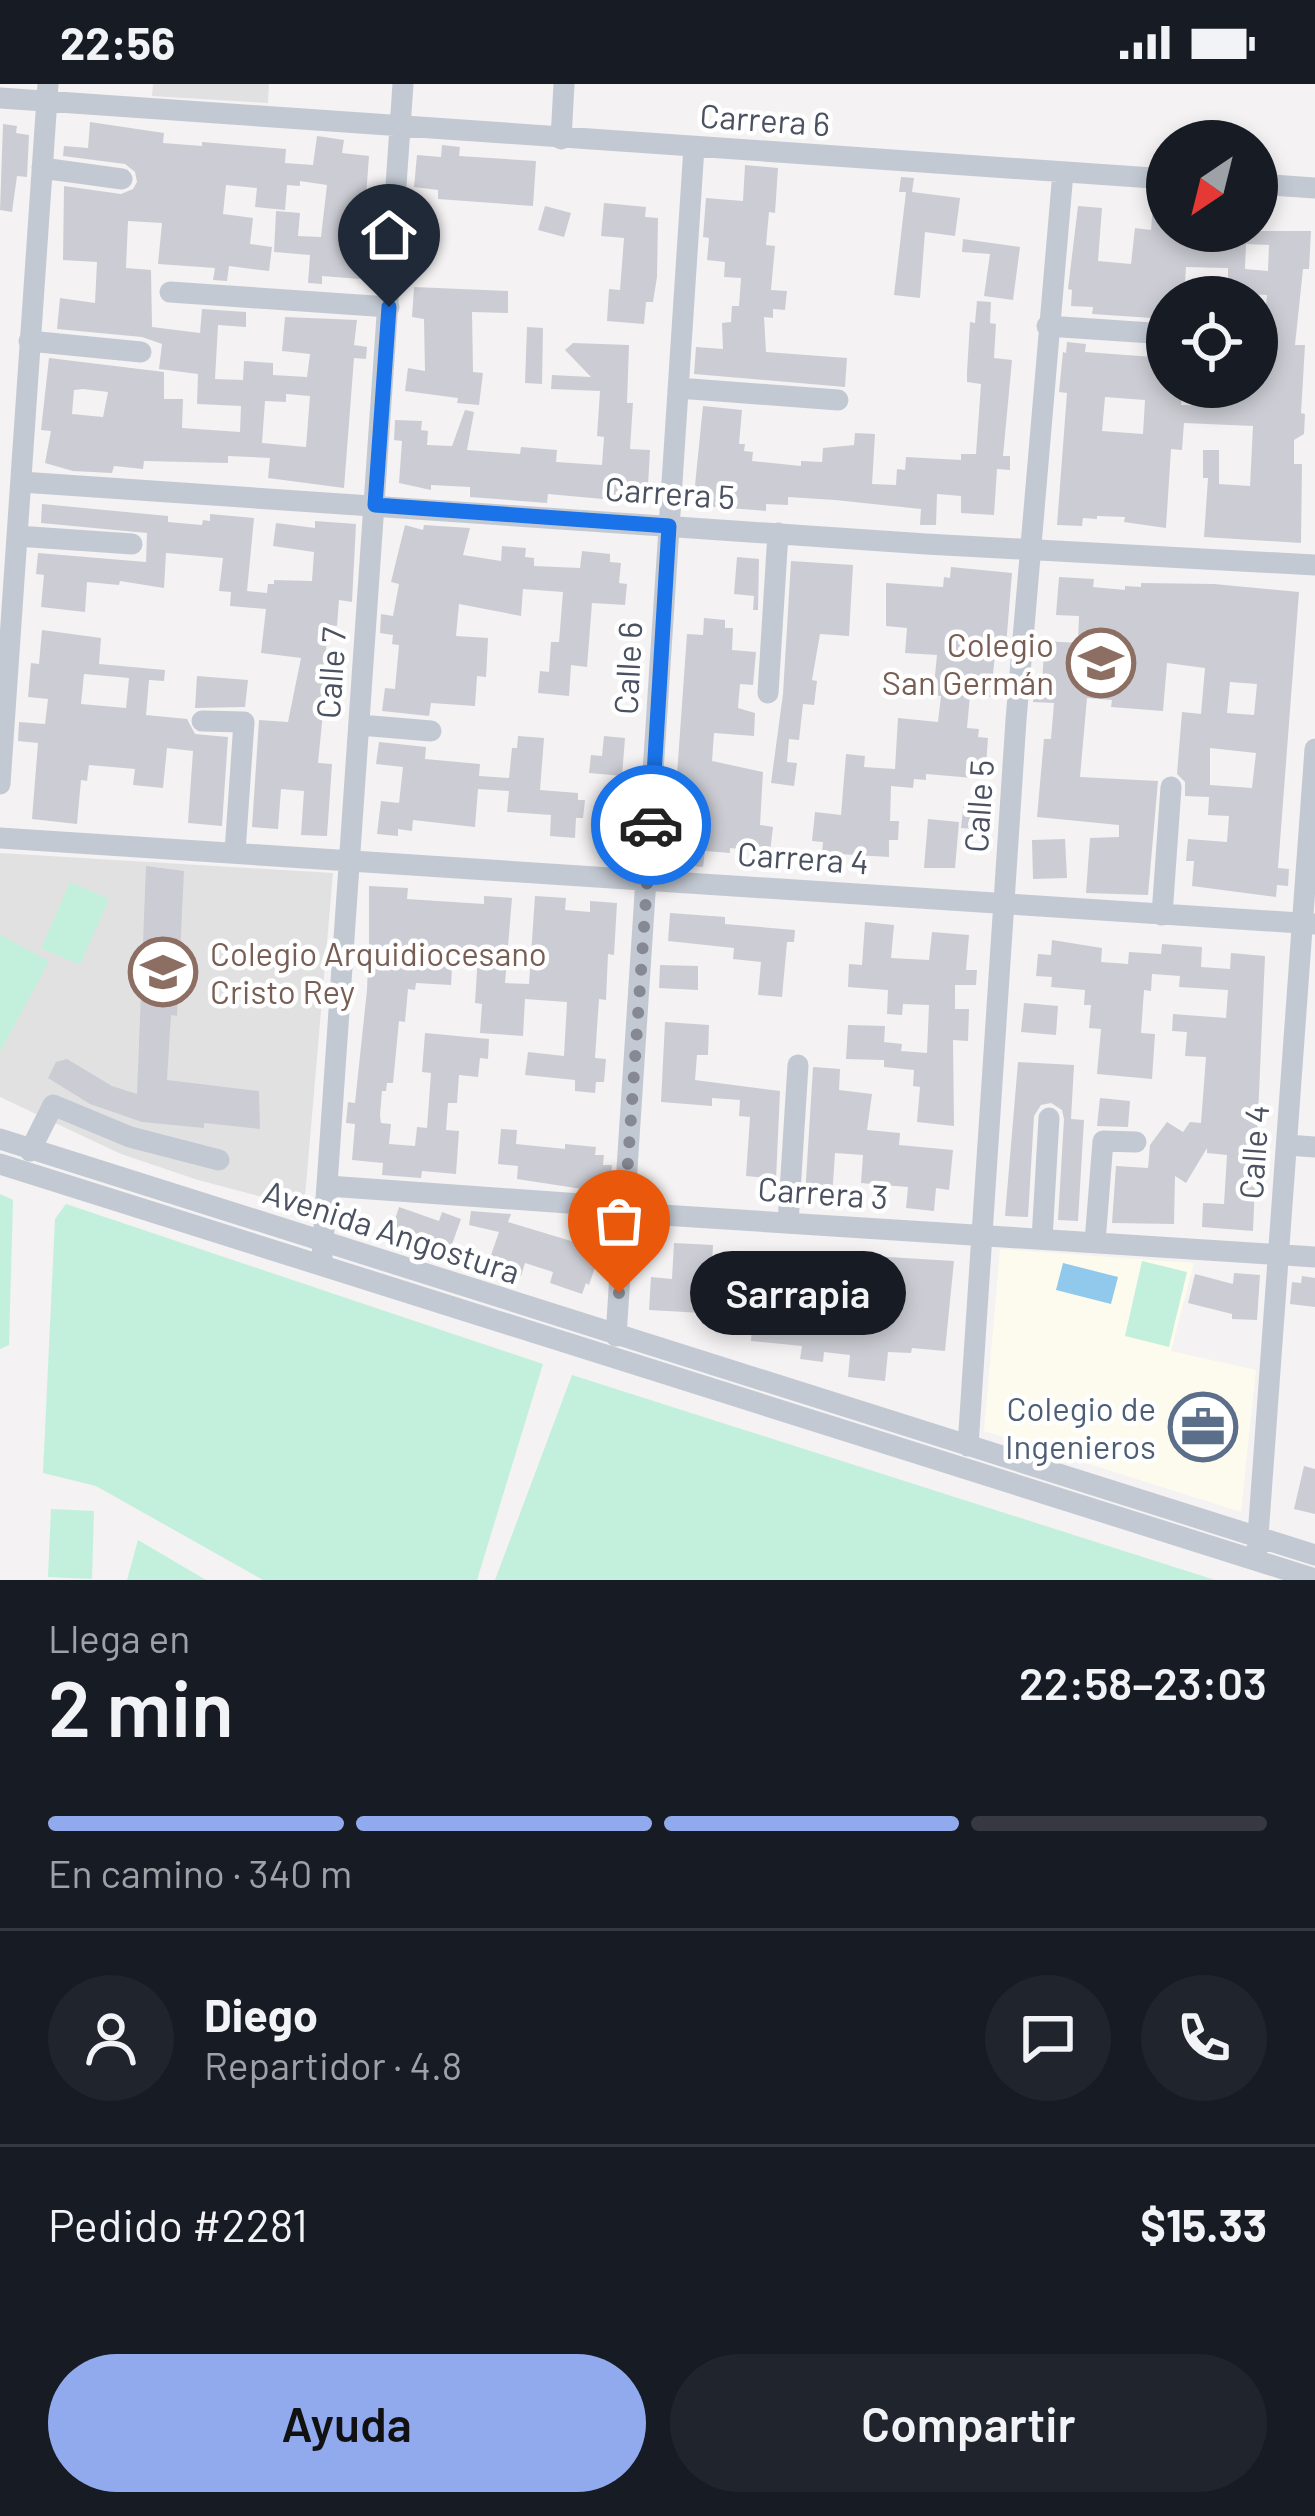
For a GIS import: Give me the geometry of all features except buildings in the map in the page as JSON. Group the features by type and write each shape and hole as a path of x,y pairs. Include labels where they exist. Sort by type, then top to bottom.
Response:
{"street":[{"name":"Calle 7","path":"321,1267 403,84"},
{"path":"561,139 564,84"},
{"name":"Carrera 6","path":"0,98 48,93 400,128 1146,178"},
{"path":"0,784 48,93"},
{"name":"Calle 6","path":"616,1336 694,147"},
{"path":"42,168 122,179"},
{"name":"Calle 5","path":"968,1446 1030,549 1063,172"},
{"path":"1278,185 1315,188"},
{"path":"170,292 389,307"},
{"path":"1047,326 1146,333"},
{"path":"29,341 141,352"},
{"path":"678,388 838,400"},
{"name":"Carrera 5","path":"21,482 1315,565"},
{"path":"768,693 778,533"},
{"path":"17,536 132,544"},
{"path":"202,721 244,722 235,852"},
{"path":"360,725 431,731"},
{"name":"Calle 4","path":"1256,1561 1309,924 1315,748"},
{"path":"1162,915 1171,787"},
{"name":"Carrera 4","path":"0,838 1309,924"},
{"path":"788,1223 797,1065"},
{"path":"30,1151 53,1105 130,1137 219,1160"},
{"path":"1042,1239 1049,1118"},
{"name":"Avenida Angostura","path":"0,1139 1315,1555"},
{"path":"1095,1242 1102,1141 1136,1142"},
{"path":"1287,1145 1315,1147"},
{"name":"Avenida Angostura","path":"0,1164 1315,1579"},
{"name":"Carrera 3","path":"328,1186 625,1208 647,1214 1315,1257"}],"shaded area":[{"path":"153,84 269,84 268,103 152,96"},
{"name":"Colegio Arquidiocesano Cristo Rey","path":"0,853 333,873 304,1208 121,1154 0,1097"},
{"path":"1000,1249 1194,1263 1171,1351 1256,1370 1241,1512 984,1431"}],"green space":[{"path":"70,882 109,899 80,965 41,948"},
{"path":"0,935 49,961 0,1052"},
{"path":"0,1194 13,1200 9,1345 0,1349"},
{"path":"66,1204 543,1364 477,1580 263,1580 96,1486 43,1473 55,1219"},
{"path":"1142,1261 1187,1272 1169,1347 1125,1336"},
{"path":"572,1375 1215,1580 495,1580"},
{"path":"51,1509 94,1511 92,1579 48,1577"},
{"path":"138,1540 206,1580 127,1580"}],"water":[{"path":"1063,1263 1118,1277 1111,1304 1056,1290"}],"way so far":[{"path":"619,1293 651,825"}],"place":[{"name":"Colegio San Germán","path":"1101,663"},
{"name":"Colegio Arquidiocesano Cristo Rey","path":"163,972"},
{"name":"Sarrapia","path":"619,1293"},
{"name":"Colegio de Ingenieros","path":"1203,1427"}],"route":[{"path":"389,307 375,505 669,526 651,825"}]}
